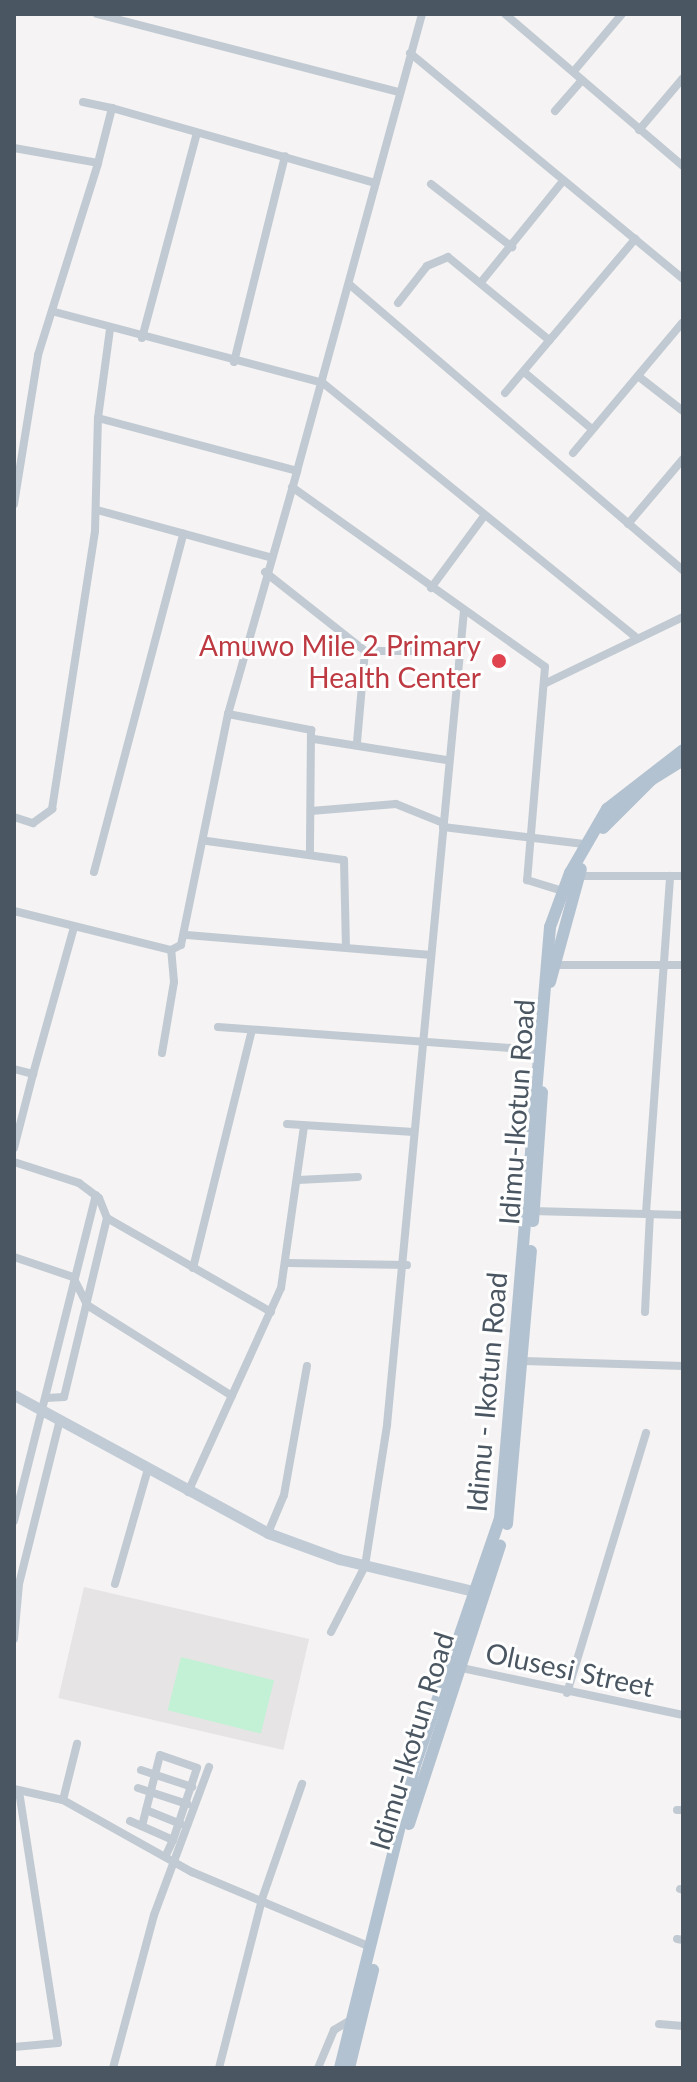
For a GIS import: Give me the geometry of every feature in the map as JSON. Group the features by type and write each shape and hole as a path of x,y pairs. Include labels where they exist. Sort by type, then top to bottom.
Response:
{"main road":[{"name":"Idimu - Ikotun Road","path":"453,1666 473,1591 504,1497 529,1210 543,962 562,891 584,844 617,799 683,750"},
{"name":"Idimu-Ikotun Road","path":"349,2068 380,1926 453,1666 507,1523 524,1361 529,1210 551,965 577,876 614,814 683,760"},
{"path":"340,2068 370,1947 380,1926"}],"street":[{"path":"97,14 398,92"},
{"path":"171,950 187,935 207,841 228,714 269,557 323,383 398,92 422,14"},
{"path":"505,14 683,166"},
{"path":"574,71 622,14"},
{"path":"410,53 683,279"},
{"path":"639,130 683,78"},
{"path":"555,111 582,80"},
{"path":"83,102 376,183"},
{"path":"14,504 38,355 55,312 112,108"},
{"path":"142,338 197,133"},
{"path":"14,148 98,163"},
{"path":"234,362 285,156"},
{"path":"482,281 563,181"},
{"path":"431,184 512,247"},
{"path":"505,393 635,239"},
{"path":"398,303 440,258 454,259 549,340"},
{"path":"349,284 683,570"},
{"path":"55,312 142,338 323,383 637,638"},
{"path":"573,453 682,323"},
{"path":"14,817 33,823 52,809 97,510 98,418 110,329"},
{"path":"524,372 592,429"},
{"path":"638,376 683,411"},
{"path":"98,418 297,471"},
{"path":"628,524 683,459"},
{"path":"292,487 431,588 540,661 544,684 526,834 528,883 562,891"},
{"path":"97,510 269,557"},
{"path":"431,588 484,516"},
{"path":"94,872 183,534"},
{"path":"265,572 365,651 457,651"},
{"path":"331,1632 365,1566 407,1265 420,1041 443,825 457,651 464,611"},
{"path":"544,684 683,617"},
{"path":"357,742 365,651"},
{"path":"228,714 305,724 314,739 310,854"},
{"path":"314,739 357,742 446,760"},
{"path":"311,811 396,804 443,825 584,844"},
{"path":"207,841 310,854 347,864 346,946"},
{"path":"577,876 683,876"},
{"path":"645,1312 648,1213 670,876"},
{"path":"14,911 171,950"},
{"path":"14,1148 74,927"},
{"path":"187,935 428,955"},
{"path":"162,1053 174,982 171,950"},
{"path":"551,965 683,965"},
{"path":"218,1027 251,1033 536,1050"},
{"path":"193,1268 251,1033"},
{"path":"14,1069 33,1074"},
{"path":"287,1124 414,1132"},
{"path":"188,1492 271,1312 288,1263 304,1126"},
{"path":"14,1162 93,1192 107,1218 271,1312"},
{"path":"298,1180 358,1177"},
{"path":"14,1521 43,1411 93,1192"},
{"path":"529,1210 683,1215"},
{"path":"46,1398 64,1397 107,1218"},
{"path":"82,1238 102,1246"},
{"path":"14,1257 73,1277 87,1305 232,1396"},
{"path":"288,1263 407,1265"},
{"path":"524,1361 683,1366"},
{"path":"268,1533 284,1495 307,1366"},
{"path":"14,1395 268,1533 365,1566 473,1591"},
{"path":"14,1639 19,1584 60,1420"},
{"path":"567,1693 646,1433"},
{"path":"115,1584 148,1469"},
{"name":"Olusesi Street","path":"453,1666 567,1693 683,1715"},
{"path":"63,1800 77,1744"},
{"path":"142,1826 160,1755 197,1768 181,1824 167,1853"},
{"path":"113,2068 176,1861 209,1767"},
{"path":"141,1770 192,1787"},
{"path":"219,2068 262,1899 302,1784"},
{"path":"138,1788 187,1804"},
{"path":"14,2047 58,2043 16,1790 63,1800 167,1853 176,1861 370,1947"},
{"path":"146,1810 181,1824"},
{"path":"130,1821 173,1840"},
{"path":"318,2068 334,2030 353,2019"},
{"path":"659,2024 683,2026"}],"shaded area":[{"path":"84,1587 309,1639 283,1750 58,1698"}],"green space":[{"path":"181,1657 274,1680 261,1734 168,1710"}],"place":[{"name":"Amuwo Mile 2 Primary Health Center","path":"499,661"}]}
